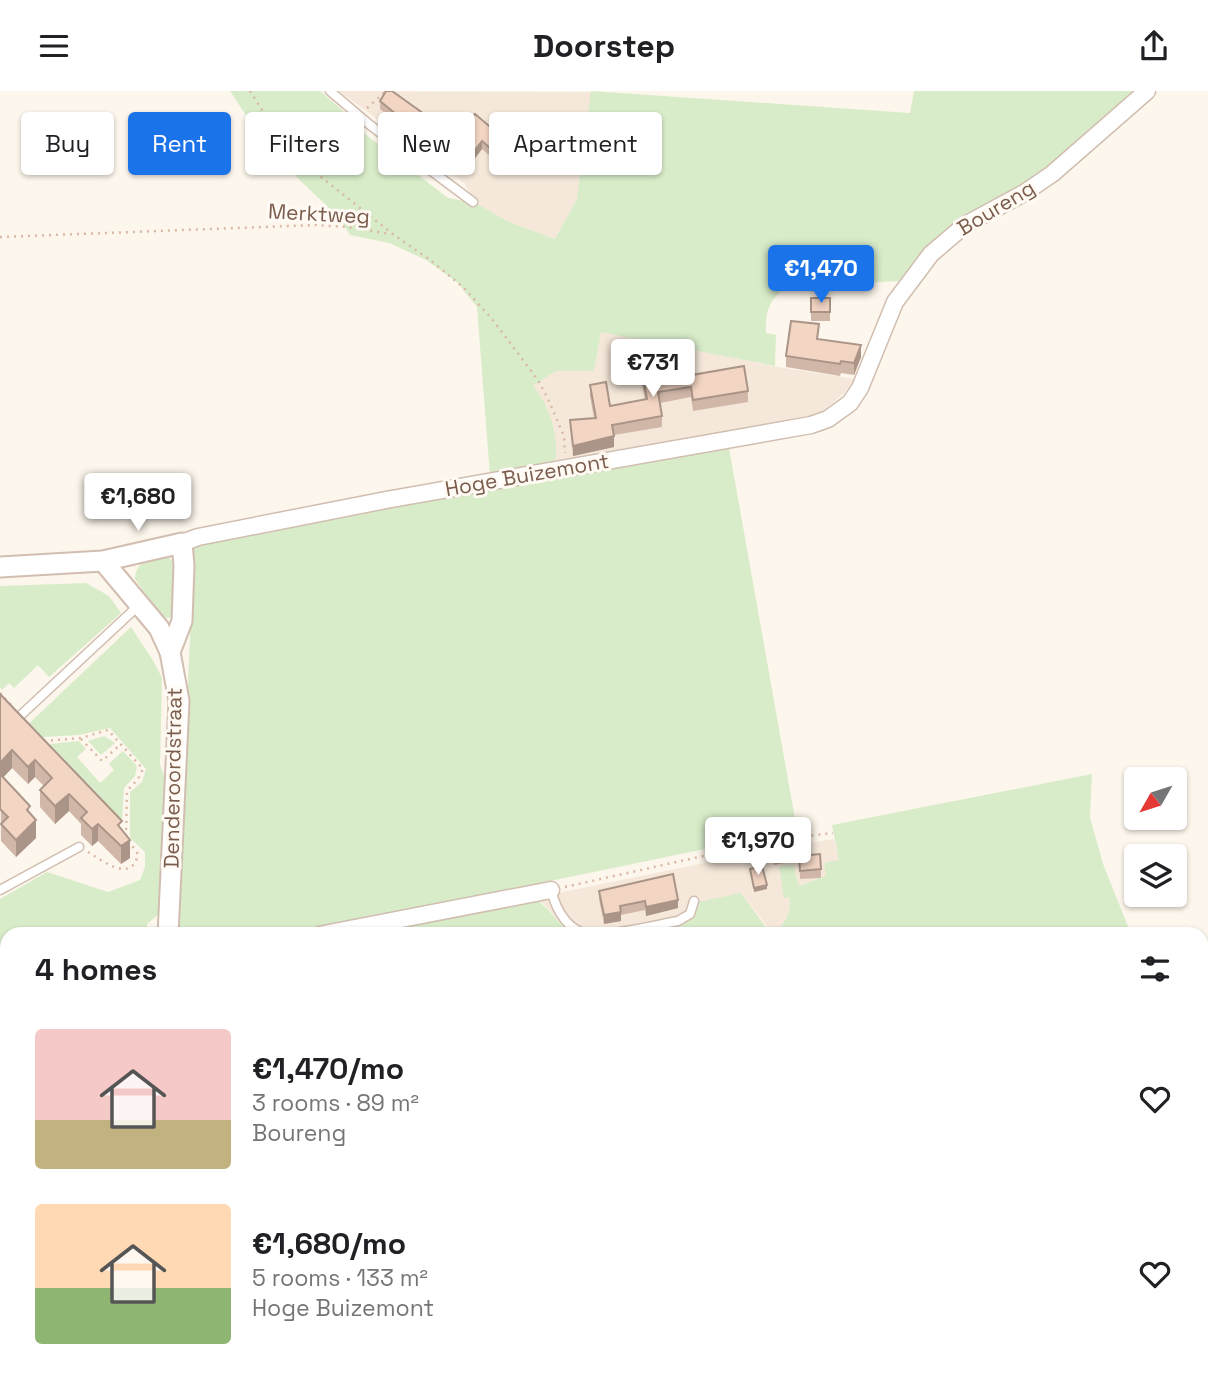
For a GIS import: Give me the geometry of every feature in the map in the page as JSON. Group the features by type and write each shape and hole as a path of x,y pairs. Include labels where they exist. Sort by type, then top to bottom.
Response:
{"street":[{"name":"Boureng","path":"860,388 895,302 931,254 965,225 1024,193 1052,174 1147,91"},
{"name":"Hoge Buizemont","path":"0,567 103,561 198,537 372,502 811,425 840,411 850,403 860,388"},
{"path":"170,652 182,621 182,543"},
{"name":"Denderoordstraat","path":"103,561 159,628 170,652 179,701 168,927"},
{"path":"360,927 551,890"}],"lane":[{"path":"330,91 354,112"},
{"path":"364,120 473,202"},
{"path":"21,715 141,604"},
{"path":"0,890 79,847"},
{"path":"551,890 558,911 573,927"},
{"path":"636,927 678,921 690,914 694,901"}],"path":[{"path":"250,91 263,112"},
{"path":"362,112 386,91"},
{"path":"319,175 464,288 492,319 538,380 555,412 564,436 565,468"},
{"name":"Merktweg","path":"0,237 316,225 394,235"},
{"path":"0,693 21,715"},
{"path":"38,746 44,741 81,738 108,730 143,769 127,791 126,838"},
{"path":"81,738 102,761 121,744"},
{"path":"79,847 117,870 127,869 134,863 138,853 117,829"},
{"path":"551,890 779,839 833,833"}],"shaded area":[{"path":"339,91 592,92 589,112 489,112 489,175 580,175 577,199 555,239 507,221 476,203 464,183 453,175 475,175 475,112 378,112 378,120"},
{"path":"601,331 784,368 855,379 844,393 817,416 796,423 554,466 556,448 552,424 533,386 556,371 594,371"},
{"path":"834,839 839,860 827,876 798,886 784,897 789,897 792,906 782,927 768,927 741,893 687,921 662,927 563,927 542,902 534,898 777,848"}],"green space":[{"path":"230,91 320,91 344,112 245,112"},
{"path":"591,91 910,113 914,91 1137,91 1048,167 951,226 930,245 900,281 840,284 793,281 775,297 767,315 766,333 776,335 775,366 601,332 594,371 556,371 533,386 549,413 555,435 554,466 490,476 477,307 457,282 426,260 389,243 350,235 331,210 295,175 364,175 364,133 378,144 378,175 418,175 448,198 476,203 507,221 555,239 577,199 580,175 662,175 662,112 588,112"},
{"path":"729,448 797,830 325,927 177,927 194,545 610,465"},
{"path":"164,555 175,562 175,613 167,618 161,615 135,579 141,565"},
{"path":"86,583 109,596 121,613 49,677 38,665 14,688 9,683 2,690 0,586"},
{"path":"131,627 162,678 160,765 167,783 158,915 147,927 0,927 0,899 47,872 108,892 140,880 145,867 145,852 130,838 130,792 142,782 146,769 110,728 79,735 44,737 37,742 20,732"},
{"path":"104,736 115,743 101,755 88,741"},
{"path":"79,741 86,749 77,757 100,783 114,770 109,764 123,751 137,766 135,776 124,788 122,822 50,744"},
{"path":"1092,774 1090,817 1103,864 1128,927 779,927 789,913 790,903 789,897 784,898 779,867 793,865 799,886 826,876 824,863 839,860 832,825"},
{"path":"741,893 766,927 662,927 687,921 692,917 697,902"},
{"path":"534,898 563,927 389,927"}],"building":[{"path":"386,91 392,91 421,112 393,112 380,101"},
{"path":"475,114 489,126 489,147 482,141 475,150"},
{"path":"811,298 830,298 830,312 811,312"},
{"path":"791,321 819,324 817,339 861,345 854,363 841,361 840,364 786,356"},
{"path":"684,366 686,376 744,366 748,391 693,400 691,387 658,392 662,416 612,425 614,436 573,446 570,420 596,418 590,385 606,382 610,406 647,399 642,373"},
{"path":"0,694 122,821 118,825 130,840 121,846 98,824 92,829 81,818 87,812 69,794 55,806 40,790 52,778 35,760 28,767 12,750 0,763"},
{"path":"0,774 30,806 27,810 36,820 16,840 1,824 8,817 0,809"},
{"path":"795,839 798,852 774,856 771,844"},
{"path":"820,854 821,869 800,871 799,856"},
{"path":"762,866 767,885 754,888 750,869"},
{"path":"673,874 678,900 646,907 645,901 620,906 621,912 604,915 599,891"}]}
